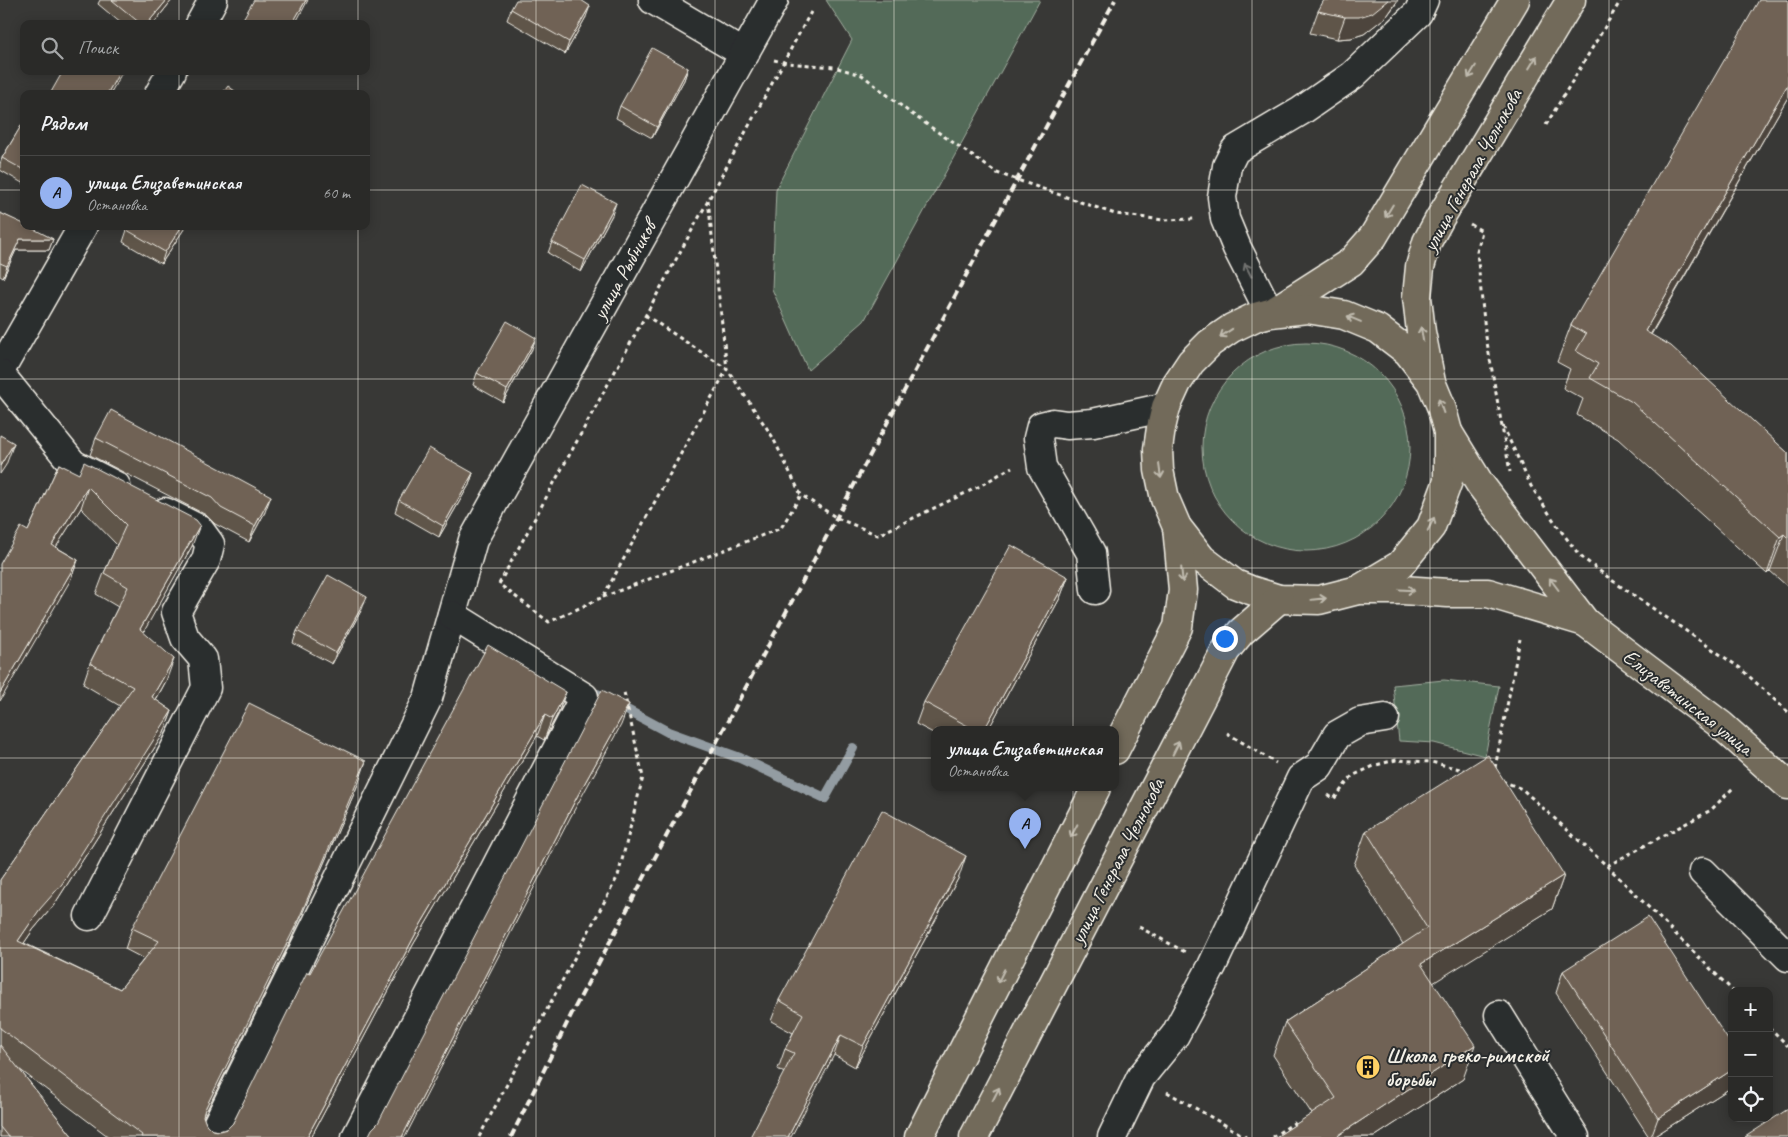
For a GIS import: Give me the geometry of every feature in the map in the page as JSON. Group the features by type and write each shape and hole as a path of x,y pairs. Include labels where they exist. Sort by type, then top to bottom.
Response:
{"main road":[{"name":"улица Генерала Челнокова","path":"1270,313 1351,262 1373,237 1515,0"},
{"name":"улица Генерала Челнокова","path":"1430,382 1417,297 1420,267 1427,242 1571,0"},
{"name":"улица Генерала Челнокова","path":"1307,309 1344,314 1378,329 1408,352 1430,382 1441,406 1448,432 1448,481 1431,527 1400,565 1358,590 1319,600 1279,599 1264,595 1235,584 1202,559 1177,527 1165,499 1159,470 1159,442 1166,407 1177,383 1192,362 1210,343 1232,328 1255,317 1270,313 1307,309"},
{"name":"Елизаветинская улица","path":"1448,432 1480,484 1585,622 1721,725 1788,785"},
{"name":"улица Генерала Челнокова","path":"1119,742 1178,627 1183,590 1177,527"},
{"name":"Елизаветинская улица","path":"1358,590 1488,593 1585,622"},
{"name":"улица Генерала Челнокова","path":"974,1137 1226,650 1241,632 1279,599"},
{"path":"918,1137 1094,791"}],"street":[{"path":"202,20 213,0"},
{"path":"653,0 745,54"},
{"name":"улица Рыбников","path":"211,1137 428,698 473,540 774,0"},
{"path":"1270,313 1237,248 1225,219 1222,197 1227,166 1236,150 1302,111 1353,75 1418,13 1424,0"},
{"path":"162,90 170,75"},
{"path":"81,230 0,373 73,464 199,529 210,544 206,560 176,612 186,638 202,659 206,688 89,916"},
{"path":"1095,590 1090,554 1042,467 1038,438 1041,426 1053,423 1067,425 1093,423 1166,407"},
{"path":"356,1137 584,697 452,615"},
{"path":"1112,1137 1141,1077 1175,1035 1212,966 1301,778 1320,766 1337,735 1360,722 1385,718"},
{"path":"1703,872 1788,957"},
{"path":"1499,1015 1575,1137"}],"path":[{"path":"1546,124 1621,0"},
{"path":"801,496 781,528 603,597 549,622 499,584 810,12"},
{"path":"745,54 783,62 834,68 862,75 909,112 997,172 1115,214 1164,220 1225,219"},
{"path":"603,597 727,369 708,200"},
{"path":"1482,231 1477,252 1485,331 1508,464 1513,481"},
{"path":"645,315 727,369 772,436 801,496 837,518 878,535 978,487 1040,452"},
{"path":"1500,421 1531,486 1580,556 1613,581 1740,668 1788,712"},
{"path":"1493,777 1520,639"},
{"path":"479,1137 618,876 643,777 624,692"},
{"path":"1227,733 1334,799 1352,776 1376,765 1396,760 1431,762 1475,773"},
{"path":"1500,780 1522,790 1607,866 1729,987"},
{"path":"1607,866 1711,810 1733,788"},
{"path":"1139,927 1175,946"},
{"path":"1773,1031 1788,1046"},
{"path":"1141,1077 1246,1137"},
{"path":"1272,1137 1294,1123 1299,1130"}],"green space":[{"path":"826,0 1040,0 864,321 808,370 772,289 776,189 852,40"},
{"path":"1306,343 1326,345 1346,351 1372,367 1386,381 1402,407 1408,427 1410,447 1408,467 1402,487 1386,513 1372,527 1346,543 1326,549 1306,551 1286,549 1266,543 1240,527 1226,513 1210,487 1204,467 1202,447 1204,427 1210,407 1226,381 1240,367 1266,351 1286,345"},
{"path":"1444,680 1499,686 1485,756 1434,743 1399,741 1393,685"}],"building":[{"path":"112,0 167,0 150,20 136,20"},
{"path":"254,0 306,0 294,20 242,20"},
{"path":"516,0 581,0 590,6 569,42 511,9"},
{"path":"1324,0 1388,0 1372,13 1359,17 1345,17 1318,11"},
{"path":"1759,0 1788,0 1788,84 1645,331 1671,346 1788,453 1788,538 1784,534 1780,537 1632,402 1590,378 1598,364 1576,351 1586,334 1571,325"},
{"path":"652,48 688,68 657,127 620,106"},
{"path":"61,75 118,75 109,90 52,90"},
{"path":"228,86 234,90 225,90"},
{"path":"20,128 20,168 2,158"},
{"path":"582,185 616,203 585,260 552,242"},
{"path":"0,213 20,222 20,230 36,230 53,239 20,239 7,266 0,263"},
{"path":"127,230 179,230 165,252"},
{"path":"507,321 536,338 507,390 477,373"},
{"path":"111,410 271,496 255,526 221,508 212,498 96,438"},
{"path":"0,435 14,443 0,466"},
{"path":"429,448 473,473 443,526 399,500"},
{"path":"84,462 196,520 200,525 140,629 174,659 152,697 172,711 62,884 40,909 18,941 120,989 159,941 132,928 249,703 366,761 298,921 205,1109 203,1116 206,1124 212,1130 227,1129 233,1123 307,972 310,973 488,645 566,692 552,719 545,715 421,924 307,1137 141,1137 142,1135 0,1028 0,880 133,687 90,663 128,587 104,573 126,525 88,487 52,545 78,560 0,693 0,564 21,527 28,531 59,464 79,474"},
{"path":"1011,545 1068,577 986,726 968,726 924,702"},
{"path":"328,575 367,597 336,653 297,631"},
{"path":"602,690 629,704 578,795 402,1137 368,1137 378,1123"},
{"path":"1488,755 1564,875 1421,964 1475,1045 1336,1137 1276,1137 1336,1098 1285,1022 1427,928 1366,831"},
{"path":"882,810 966,856 863,1046 841,1035 788,1137 750,1137 794,1053 785,1049 803,1014 779,1000"},
{"path":"1648,917 1728,1040 1728,1073 1658,1118 1563,971"},
{"path":"0,1045 73,1137 8,1137 0,1127"},
{"path":"1788,1109 1788,1137 1745,1137 1768,1122 1773,1122 1773,1119"}],"waterway":[{"path":"597,694 668,732 740,758 825,798 853,748"}],"railway":[{"path":"511,1137 574,1009 1115,0"}],"place":[{"name":"улица Елизаветинская","path":"1025,849"},
{"name":"Школа греко-римской борьбы","path":"1368,1067"}]}
